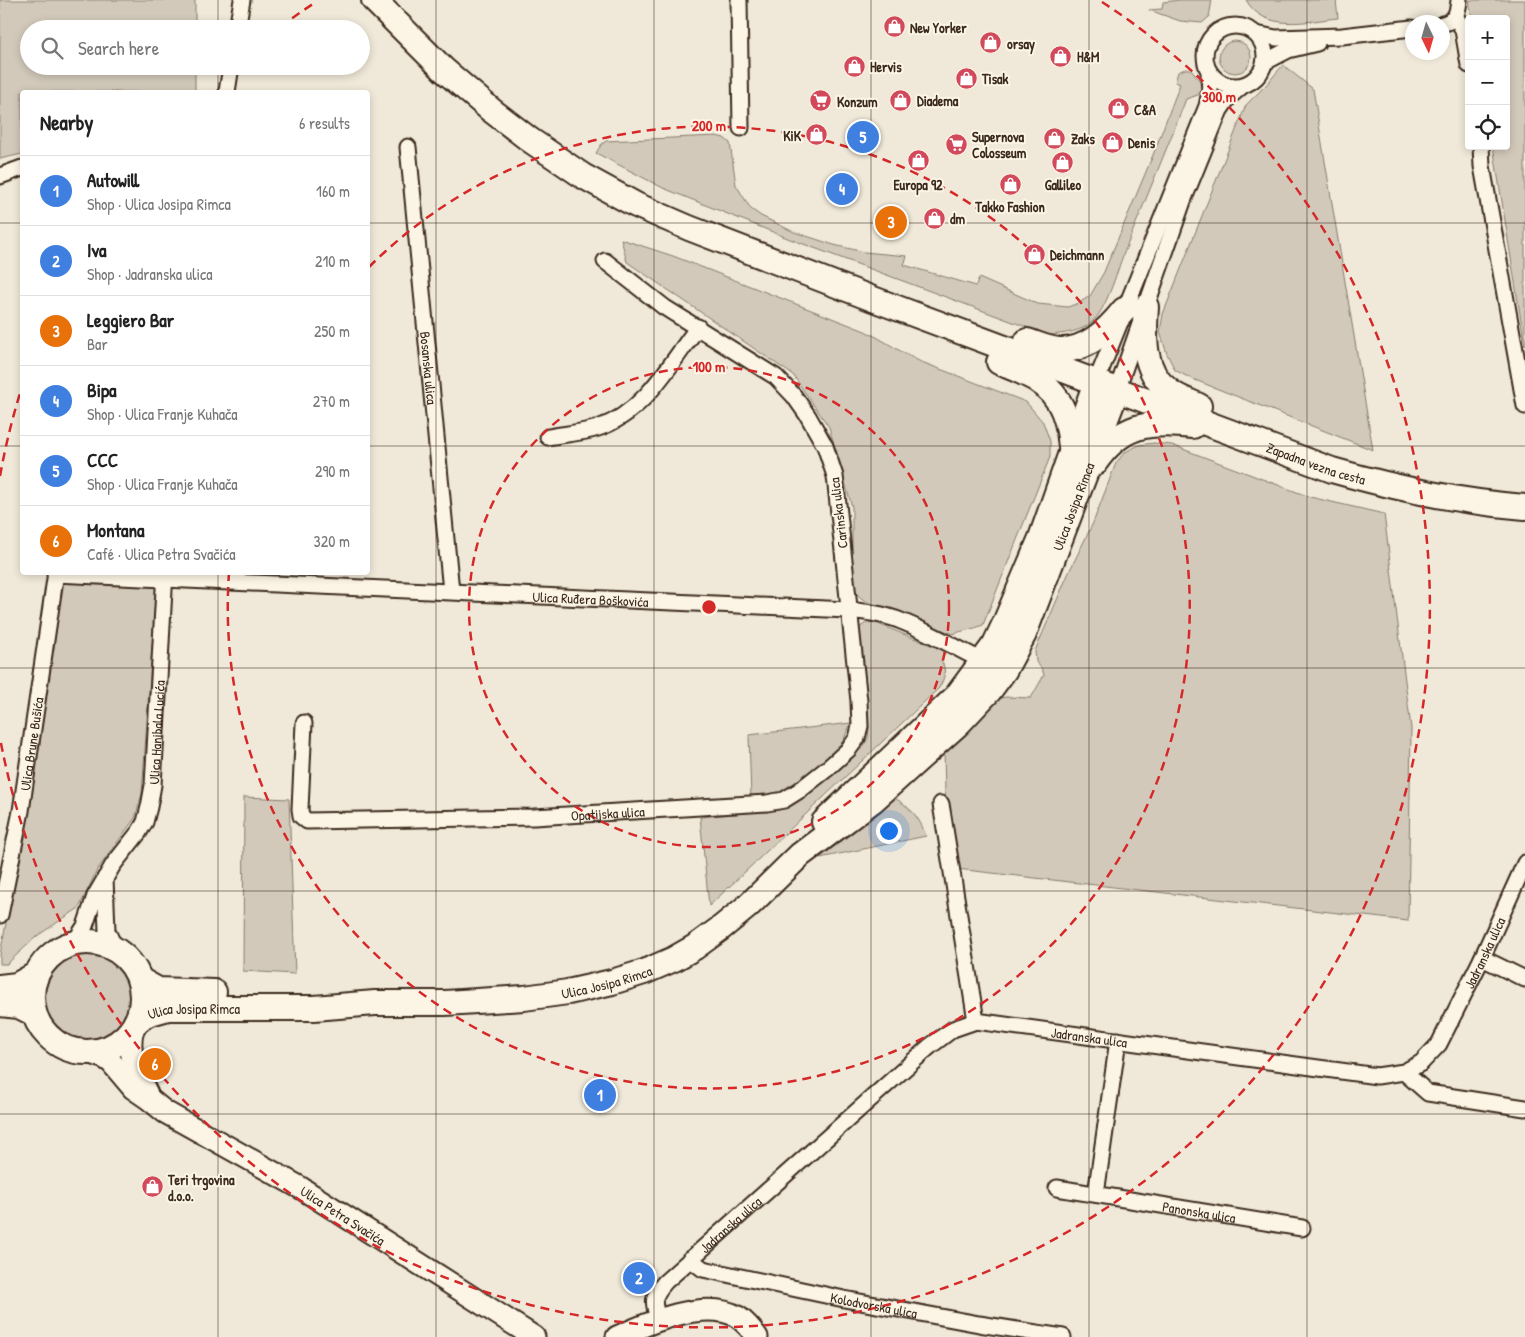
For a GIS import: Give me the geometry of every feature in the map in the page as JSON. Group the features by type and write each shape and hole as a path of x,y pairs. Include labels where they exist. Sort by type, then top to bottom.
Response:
{"main road":[{"name":"Zapadna vezna cesta","path":"374,0 444,70 491,110 530,140 583,176 636,205 689,228 962,333 1332,470 1406,489 1453,498 1525,507"},
{"path":"986,341 1010,337 1054,350 1072,349 1098,337 1135,308 1149,363 1167,390 1178,397 1246,428 1279,450"},
{"path":"962,333 980,350 1002,364 1026,373 1051,391 1062,406 1066,416 1070,428 1071,448"},
{"name":"Ulica Josipa Rimca","path":"993,666 1006,623 1041,538 1071,448 1106,386"},
{"name":"Ulica Josipa Rimca","path":"134,1026 147,1014 168,1008 314,1008 375,1003 445,1003 524,998 568,992 612,982 644,972 674,959 695,947 748,906 800,856 814,834 832,814 956,697 993,666 1024,634 1082,482 1106,386"},
{"path":"1082,482 1107,445 1118,437 1139,427 1154,424 1175,424 1224,430"},
{"path":"74,943 102,944 116,950 134,968 140,980 142,994 141,1009 134,1026 121,1041 108,1049 80,1053 55,1043 41,1029 33,1013 31,1001 31,988 35,975 44,961 58,950 74,943"},
{"path":"0,987 17,984 35,975"},
{"name":"Ulica Josipa Rimca","path":"140,980 158,990 168,991 309,994 344,997 375,1003"},
{"path":"0,1004 19,1006 33,1013"},
{"name":"Ulica Petra Svačića","path":"134,1026 130,1037 131,1053 138,1077 150,1099"},
{"name":"Ulica Petra Svačića","path":"92,1052 112,1062 133,1088 165,1112 325,1202 534,1337"},
{"path":"617,1337 659,1320 690,1312 708,1310 724,1312 738,1317 757,1337"}],"street":[{"path":"239,20 242,0"},
{"path":"739,0 741,128"},
{"path":"1450,20 1458,10 1459,0"},
{"path":"1450,22 1463,30 1468,60"},
{"name":"Ulica Josipa Rimca","path":"1106,386 1207,106 1210,91 1209,74 1204,57 1205,48 1213,34 1227,27 1236,26 1244,27 1256,34 1276,38 1342,36 1405,29"},
{"path":"1256,34 1264,47 1265,62"},
{"name":"Ulica Josipa Rimca","path":"1106,386 1135,308 1183,201 1220,110 1229,97 1242,86 1257,78 1265,62 1288,50 1342,36"},
{"path":"1209,74 1224,85 1242,86"},
{"path":"227,90 230,75"},
{"name":"Bosanska ulica","path":"408,147 451,591"},
{"path":"1481,150 1525,406"},
{"path":"0,176 20,169"},
{"name":"Carinska ulica","path":"605,261 664,307 776,376 794,396 825,446 836,484 848,610"},
{"path":"548,437 598,428 634,408 649,392 698,327"},
{"name":"Ulica Brune Bušića","path":"0,915 21,811 56,575"},
{"name":"Ulica Ruđera Boškovića","path":"165,575 848,610 874,613 900,620 956,646 993,666"},
{"name":"Ulica Hanibala Lucića","path":"74,943 85,926 95,896 105,878 139,832 150,807 165,575"},
{"name":"Opatijska ulica","path":"304,723 300,809 301,816 307,821 534,817 784,800 800,790 849,750 857,738 860,726 848,610"},
{"path":"941,804 976,1021"},
{"name":"Jadranska ulica","path":"659,1320 654,1307 657,1292 690,1258 929,1048 953,1029 976,1021 1377,1076 1404,1072 1421,1063 1439,1044 1482,958 1525,863"},
{"path":"105,878 107,931 116,950"},
{"path":"1482,958 1525,979"},
{"path":"1096,1194 1118,1040"},
{"path":"1404,1072 1428,1093 1525,1108"},
{"name":"Panonska ulica","path":"1057,1188 1302,1228"},
{"name":"Kolodvorska ulica","path":"690,1258 703,1269 844,1299 978,1324 1063,1337"}],"shaded area":[{"path":"0,0 195,0 195,20 20,20 20,75 195,75 195,90 20,90 20,154 0,159"},
{"path":"1212,0 1209,17 1202,23 1180,21 1149,10 1162,9 1163,2"},
{"path":"1246,0 1336,0 1338,18 1300,22 1275,21 1264,17 1254,10"},
{"path":"1469,0 1525,0 1525,345 1494,150 1510,150 1510,15 1471,15"},
{"path":"1235,41 1241,42 1246,46 1250,51 1250,63 1246,68 1241,72 1235,73 1229,72 1224,68 1220,63 1219,57 1220,51 1224,46 1229,42"},
{"path":"1283,65 1313,89 1373,450 1190,378 1175,370 1167,354 1160,332 1163,314 1246,105"},
{"path":"1191,69 1200,81 1201,89 1198,95 1186,99 1104,306 1089,324 1079,330 1060,334 1048,335 790,239 663,188 596,153 606,141 716,136 724,138 730,143 736,185 751,209 761,216 794,232 834,245 864,252 907,256 904,265 976,286 979,278 1038,304 1068,307 1090,296 1104,272 1153,155 1180,84 1175,82 1178,72"},
{"path":"621,239 673,256 865,331 919,361 1026,402 1043,422 1050,441 1050,457 983,625 953,634 897,611 874,606 861,598 852,589 852,507 829,427 793,375 627,262"},
{"path":"1154,443 1172,445 1310,497 1384,514 1411,728 1408,921 957,869 945,793 944,753 994,700 1006,697 1031,698 1044,675 1036,662 1035,651 1069,572 1093,523 1116,463 1125,452 1139,445"},
{"path":"62,575 157,575 142,794 135,818 97,870 79,908 37,936 7,964 0,964 0,955 40,741"},
{"path":"873,622 946,651 941,660 944,674 939,688 709,906 700,817 779,810 793,805 863,747 868,738 869,728 857,646 859,628 866,623"},
{"path":"851,723 843,741 833,753 788,789 770,797 751,799 749,735"},
{"path":"244,797 289,799 295,974 243,971"},
{"path":"895,798 914,814 926,836 820,858"},
{"path":"88,955 105,958 119,967 128,981 131,998 128,1015 119,1029 105,1038 88,1041 71,1038 57,1029 48,1015 45,998 48,981 57,967 71,958"}],"place":[{"name":"New Yorker","path":"894,27"},
{"name":"orsay","path":"991,43"},
{"name":"H&M","path":"1061,56"},
{"name":"Hervis","path":"854,66"},
{"name":"Tisak","path":"966,78"},
{"name":"Diadema","path":"901,100"},
{"name":"Konzum","path":"821,101"},
{"name":"C&A","path":"1118,109"},
{"name":"KiK","path":"817,135"},
{"name":"CCC","path":"863,137"},
{"name":"Zaks","path":"1055,138"},
{"name":"Denis","path":"1112,142"},
{"name":"Supernova Colosseum","path":"956,144"},
{"name":"Europa 92","path":"918,161"},
{"name":"Gallileo","path":"1063,162"},
{"name":"Takko Fashion","path":"1010,184"},
{"name":"Bipa","path":"842,189"},
{"name":"dm","path":"934,218"},
{"name":"Leggiero Bar","path":"891,222"},
{"name":"Deichmann","path":"1034,254"},
{"name":"Montana","path":"155,1064"},
{"name":"Autowill","path":"600,1095"},
{"name":"Teri trgovina d.o.o.","path":"152,1187"},
{"name":"Iva","path":"639,1278"}]}
